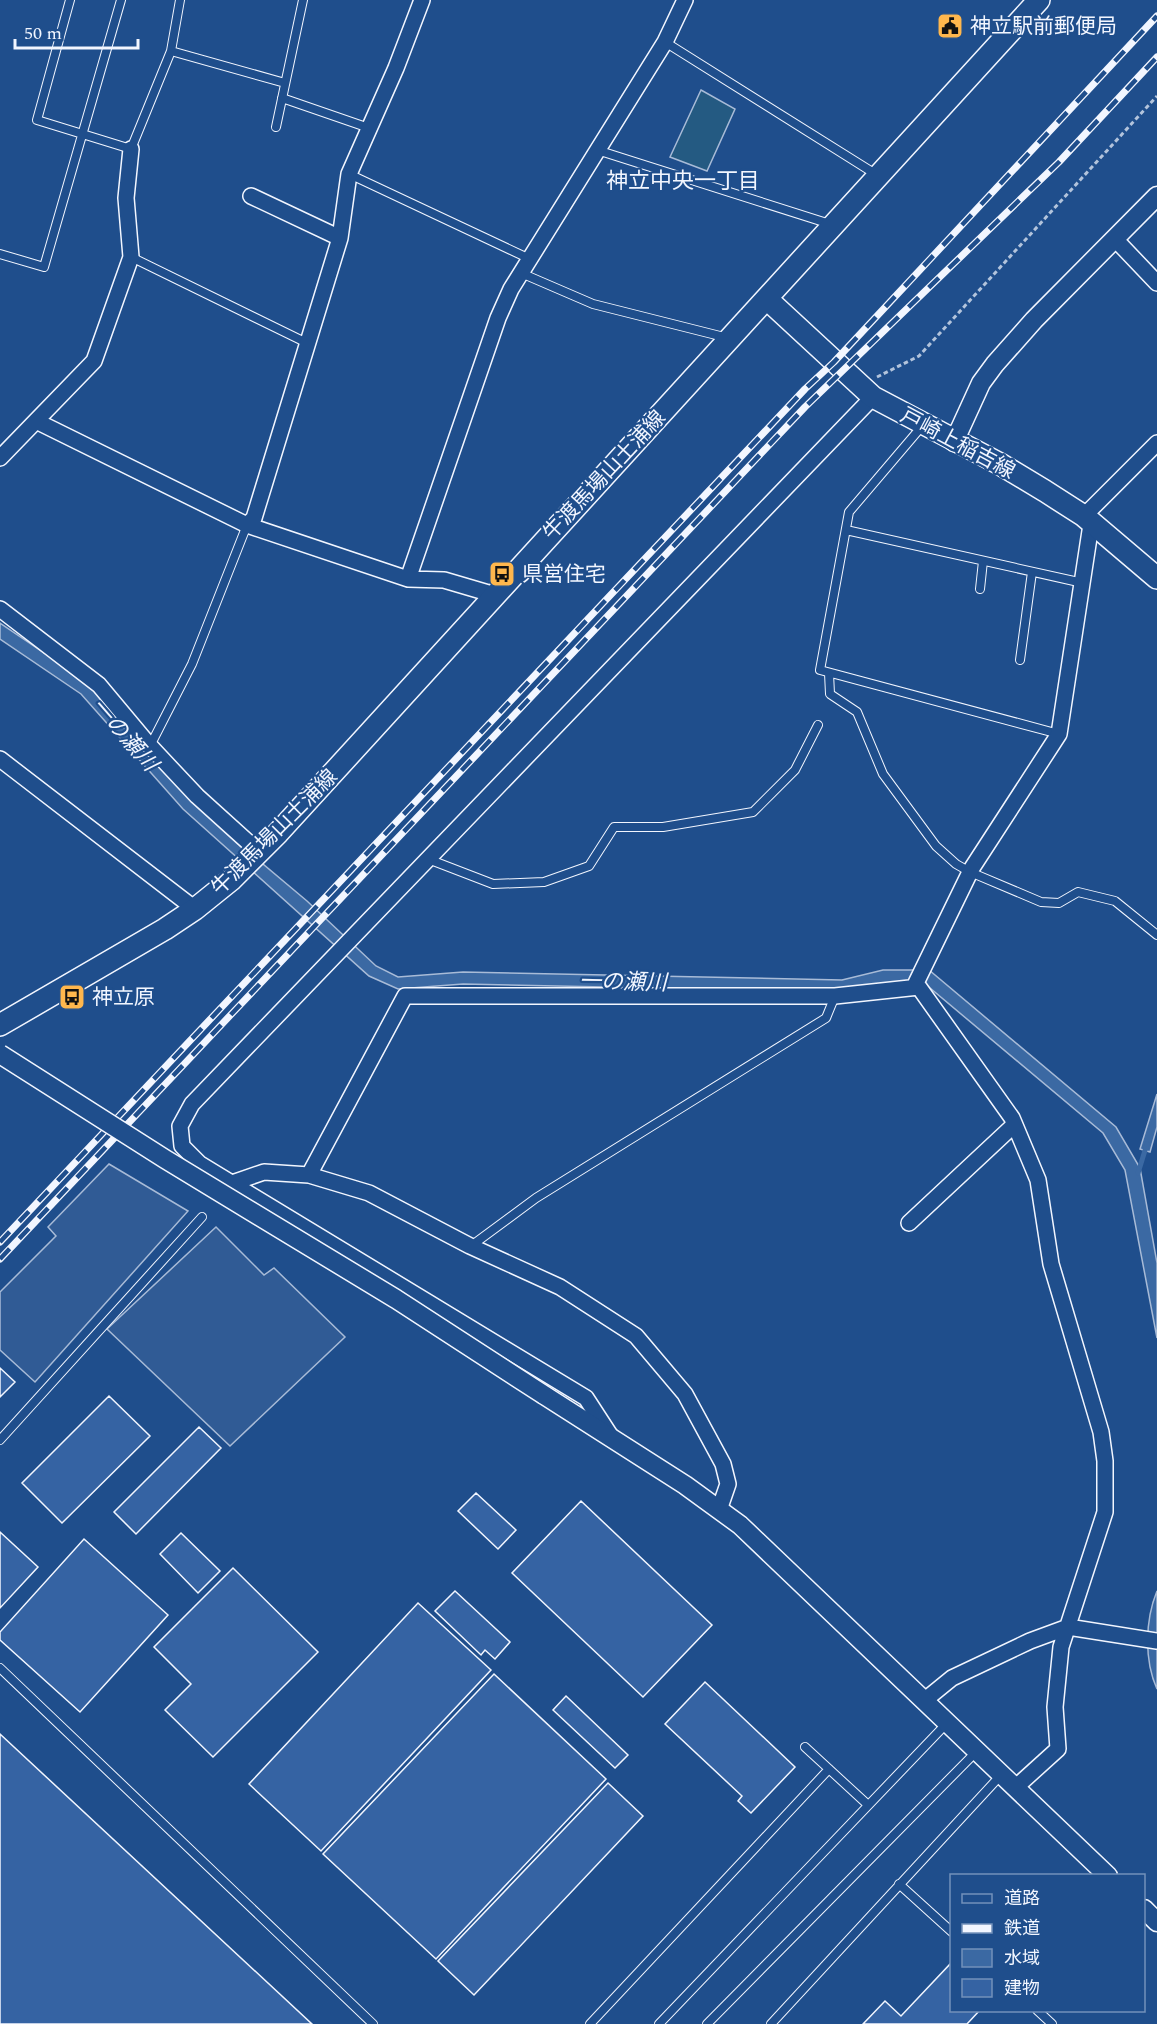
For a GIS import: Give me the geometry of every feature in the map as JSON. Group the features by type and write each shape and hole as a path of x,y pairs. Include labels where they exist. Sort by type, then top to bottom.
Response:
{"main road":[{"name":"牛渡馬場山土浦線","path":"0,1025 165,929 195,909 231,880 278,834 1039,0"},
{"name":"戸崎上稲吉線","path":"766,298 866,392 954,442 1000,464 1089,520 1157,578"}],"street":[{"path":"247,525 254,518 340,238 349,174 423,0"},
{"path":"408,579 498,318 511,289 664,42 685,0"},
{"path":"0,458 94,361 131,257 126,198 131,149"},
{"path":"251,196 340,238"},
{"path":"954,442 981,383 995,363 1034,320 1157,196"},
{"path":"1114,238 1157,283"},
{"path":"613,1440 586,1398 200,1164 182,1146 180,1126 192,1104 428,859 866,392"},
{"path":"36,421 247,525 408,579 444,580 495,595"},
{"path":"1016,1787 1058,1749 1054,1707 1061,1647 1105,1512 1105,1461 1101,1432 1077,1345 1051,1264 1038,1180 1012,1118 916,983 970,872 1059,734 1083,583 1090,531 1089,520 1157,443"},
{"path":"0,609 99,685 150,746 197,796 259,852"},
{"path":"0,759 195,909"},
{"path":"309,1175 405,996 835,996 919,987"},
{"path":"0,1054 165,1159 396,1299 719,1509 785,1565 1107,1874"},
{"path":"909,1223 1014,1125"},
{"path":"232,1183 264,1172 309,1175 369,1193 470,1246 560,1287 636,1335 685,1394 723,1464 728,1484 719,1509"},
{"path":"925,1700 952,1678 1030,1641 1068,1627 1151,1640"},
{"path":"1145,1912 1157,1922"}],"lane":[{"path":"70,0 37,120 131,149 171,51 180,0"},
{"path":"0,254 44,267 121,0"},
{"path":"276,127 303,0"},
{"path":"664,42 878,175"},
{"path":"171,51 285,83"},
{"path":"282,98 369,128"},
{"path":"597,150 833,225"},
{"path":"349,174 530,259"},
{"path":"131,257 307,343"},
{"path":"521,273 593,304 730,339"},
{"path":"923,425 849,512 820,670 1059,734"},
{"path":"150,746 192,664 247,525"},
{"path":"846,530 1083,583"},
{"path":"980,589 983,561"},
{"path":"1020,660 1032,572"},
{"path":"829,673 830,694 857,712 883,774 936,846 956,864 1041,902 1059,903 1078,892 1114,901 1157,935"},
{"path":"428,859 493,884 544,882 589,866 614,827 663,827 753,812 795,770 818,725"},
{"path":"470,1246 536,1198 826,1018 835,996"},
{"path":"0,1440 202,1217"},
{"path":"0,1668 373,2024"},
{"path":"659,2024 867,1804 948,1722"},
{"path":"805,1747 867,1804"},
{"path":"707,2024 978,1751"},
{"path":"590,2024 829,1769"},
{"path":"771,2024 1002,1774"},
{"path":"899,1884 950,1931"},
{"path":"1040,2012 1052,2024"}],"path":[{"path":"866,392 919,356 1157,96"}],"shaded area":[{"path":"701,90 735,109 707,171 670,157"},
{"path":"109,1164 188,1211 35,1382 0,1350 0,1292 56,1236 48,1227"},
{"path":"216,1227 264,1275 274,1268 345,1337 230,1446 107,1329"}],"water":[{"name":"一の瀬川","path":"0,623 90,684 245,849 307,901 376,966 398,977 463,972 842,980 883,970 929,970 1116,1127 1140,1168 1157,1263 1157,1338 1125,1170 1103,1133 924,983 886,983 845,992 463,984 398,989 369,976 183,809 81,694 0,639"},
{"path":"1157,1094 1157,1127 1150,1152 1140,1149"},
{"path":"1157,1591 1157,1689 1148,1653 1148,1627"}],"building":[{"path":"0,1368 15,1382 0,1397"},
{"path":"109,1396 150,1436 62,1523 22,1483"},
{"path":"199,1427 221,1448 136,1534 114,1512"},
{"path":"476,1493 516,1530 498,1549 458,1511"},
{"path":"581,1501 712,1625 643,1697 512,1573"},
{"path":"0,1532 38,1567 0,1608"},
{"path":"181,1533 220,1571 198,1593 160,1554"},
{"path":"84,1539 168,1615 80,1712 0,1640 0,1632"},
{"path":"233,1568 318,1652 213,1757 165,1710 191,1684 154,1647"},
{"path":"455,1591 510,1642 495,1659 485,1650 481,1655 435,1611"},
{"path":"418,1603 491,1670 321,1851 249,1784"},
{"path":"494,1674 606,1779 436,1959 323,1854"},
{"path":"705,1682 795,1767 751,1813 738,1801 742,1796 665,1724"},
{"path":"566,1696 628,1755 615,1768 553,1710"},
{"path":"0,1734 312,2024 0,2024"},
{"path":"608,1783 643,1816 474,1995 438,1961"},
{"path":"950,1964 950,2012 978,2012 967,2024 863,2024 885,2001 901,2016"}],"waterway":[{"path":"1138,1173 1147,1144"}],"railway":[{"path":"0,1242 805,389 834,362 1157,16"},
{"path":"0,1259 805,407 1059,162 1157,57"}],"place":[{"name":"神立駅前郵便局","path":"950,26"},
{"name":"県営住宅","path":"502,574"},
{"name":"神立原","path":"72,997"}],"district":[{"name":"神立中央一丁目","path":"683,180"}]}
